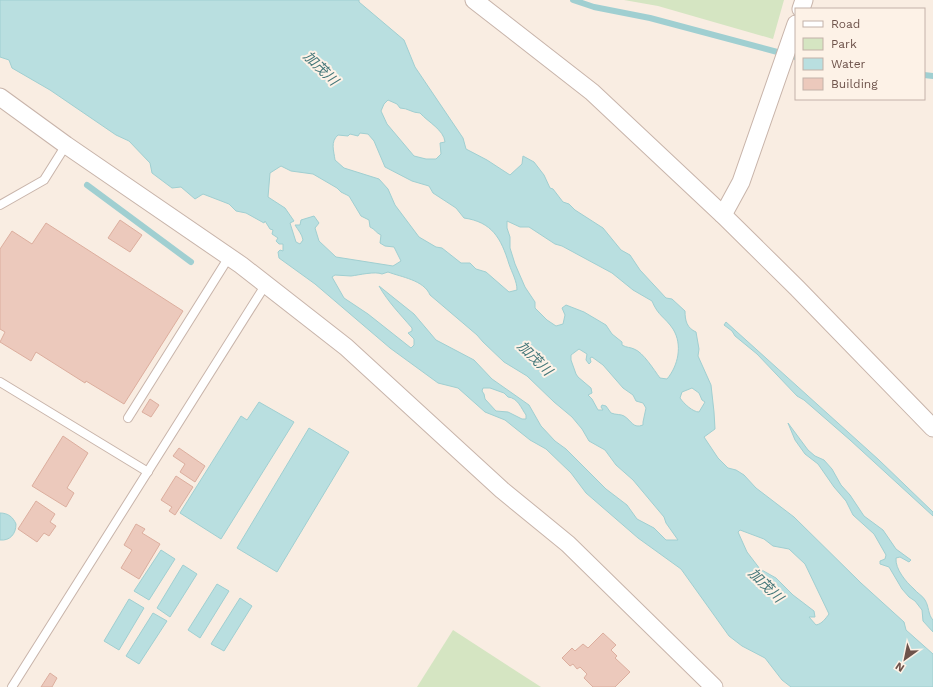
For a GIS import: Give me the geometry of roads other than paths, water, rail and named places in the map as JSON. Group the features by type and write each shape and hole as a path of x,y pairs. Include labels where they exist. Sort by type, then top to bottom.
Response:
{"street":[{"path":"474,0 592,92 723,215 797,288 933,428"},
{"path":"723,215 741,182 795,27"},
{"path":"0,97 66,145 229,257 346,347 502,490 568,544 714,687"}],"lane":[{"path":"0,205 44,180 66,145"},
{"path":"128,418 229,257"},
{"path":"12,687 266,284"},
{"path":"0,382 148,472"}],"water":[{"name":"加茂川","path":"0,0 359,0 359,2 404,40 415,67 463,138 466,149 487,160 510,175 522,164 523,156 534,162 544,175 550,188 553,189 563,202 569,204 575,210 603,228 621,250 630,255 640,270 666,298 672,299 685,311 687,324 696,332 699,349 698,356 711,385 715,429 704,437 718,458 728,468 736,470 744,475 756,488 794,517 861,583 904,622 906,630 933,654 933,687 791,687 782,680 765,658 742,646 729,636 681,569 638,538 586,493 571,473 546,449 530,440 505,420 485,412 458,388 438,383 390,348 315,284 279,258 278,252 280,250 283,251 283,244 279,244 276,241 278,238 272,234 273,230 270,229 265,221 264,223 246,213 236,211 229,204 203,194 195,199 181,187 172,188 152,173 150,163 129,141 116,135 50,90 12,68 9,60 0,57","holes":["388,100 397,104 400,108 420,113 442,134 445,142 440,143 441,154 436,159 426,159 414,156 387,124 381,111 384,104","360,133 368,134 374,141 385,167 412,181 429,186 433,193 456,208 464,218 474,220 488,227 503,246 517,290 509,292 486,272 476,269 470,263 461,263 442,248 436,247 419,237 395,205 388,189 379,179 344,168 335,160 333,147 334,141 338,135 348,136 350,134 358,136","281,166 291,171 313,174 349,196 361,216 369,220 370,227 381,235 380,243 385,246 394,247 401,261 393,266 336,257 319,241 315,228 319,223 314,216 301,220 300,225 295,225 303,240 300,244 296,242 290,223 294,221 285,208 268,197 270,173","507,221 520,227 529,227 555,244 562,246 612,273 633,290 652,301 659,313 673,329 678,342 678,355 676,362 667,379 660,378 641,354 633,348 622,345 622,342 612,334 606,325 584,312 566,305 562,308 565,315 563,324 556,326 547,320 535,308 535,302 525,287 510,248 510,237 507,228","388,272 418,282 430,295 477,335 504,362 527,376 572,417 582,429 589,441 605,450 616,465 633,480 664,517 666,523 678,540 666,540 654,528 637,519 627,505 606,489 566,449 555,441 541,426 529,405 492,379 474,360 436,340 414,314 379,286 390,303 412,328 412,331 408,333 414,339 414,345 411,348 368,314 344,298 332,277 335,275 351,276 375,273 382,274","579,349 587,354 586,360 589,364 591,362 590,358 592,357 603,365 623,388 633,395 636,401 643,403 646,408 643,425 637,426 624,416 611,413 606,406 602,405 601,407 603,410 598,410 588,395 592,393 591,388 578,377 571,360 571,355","483,388 490,388 504,393 508,397 514,399 526,415 526,419 522,419 508,412 496,411 485,399 482,391","692,388 699,393 702,400 705,402 699,412 697,412 684,403 680,398 682,392","740,530 764,539 773,546 789,549 805,564 829,614 822,622 816,625 809,617 815,617 814,611 793,595 776,578 760,569 747,552 738,532"]},
{"path":"726,322 879,460 933,512 933,516 850,440 804,400 797,396 757,354 724,325"},
{"path":"259,402 294,422 221,539 180,513 241,416 247,420"},
{"path":"788,423 808,450 815,456 824,460 832,469 841,485 850,495 864,516 883,530 896,549 911,560 909,562 900,557 896,558 897,566 905,579 926,602 930,616 933,620 933,632 923,621 922,610 902,589 889,567 880,564 880,561 885,559 886,555 874,534 853,515 846,501 818,464 805,454 795,440"},
{"path":"309,428 349,452 277,572 237,548"},
{"path":"0,513 10,516 16,524 14,534 4,540 0,540"},
{"path":"161,550 175,559 149,600 134,591"},
{"path":"183,565 197,574 170,617 157,608"},
{"path":"217,584 229,591 200,638 188,630"},
{"path":"240,598 252,606 224,651 211,644"},
{"path":"129,599 144,608 119,650 104,641"},
{"path":"153,613 167,621 139,664 126,656"}],"waterway":[{"path":"573,0 594,7 650,18 795,57"},
{"path":"925,75 933,76"},
{"path":"87,185 191,262"}]}
